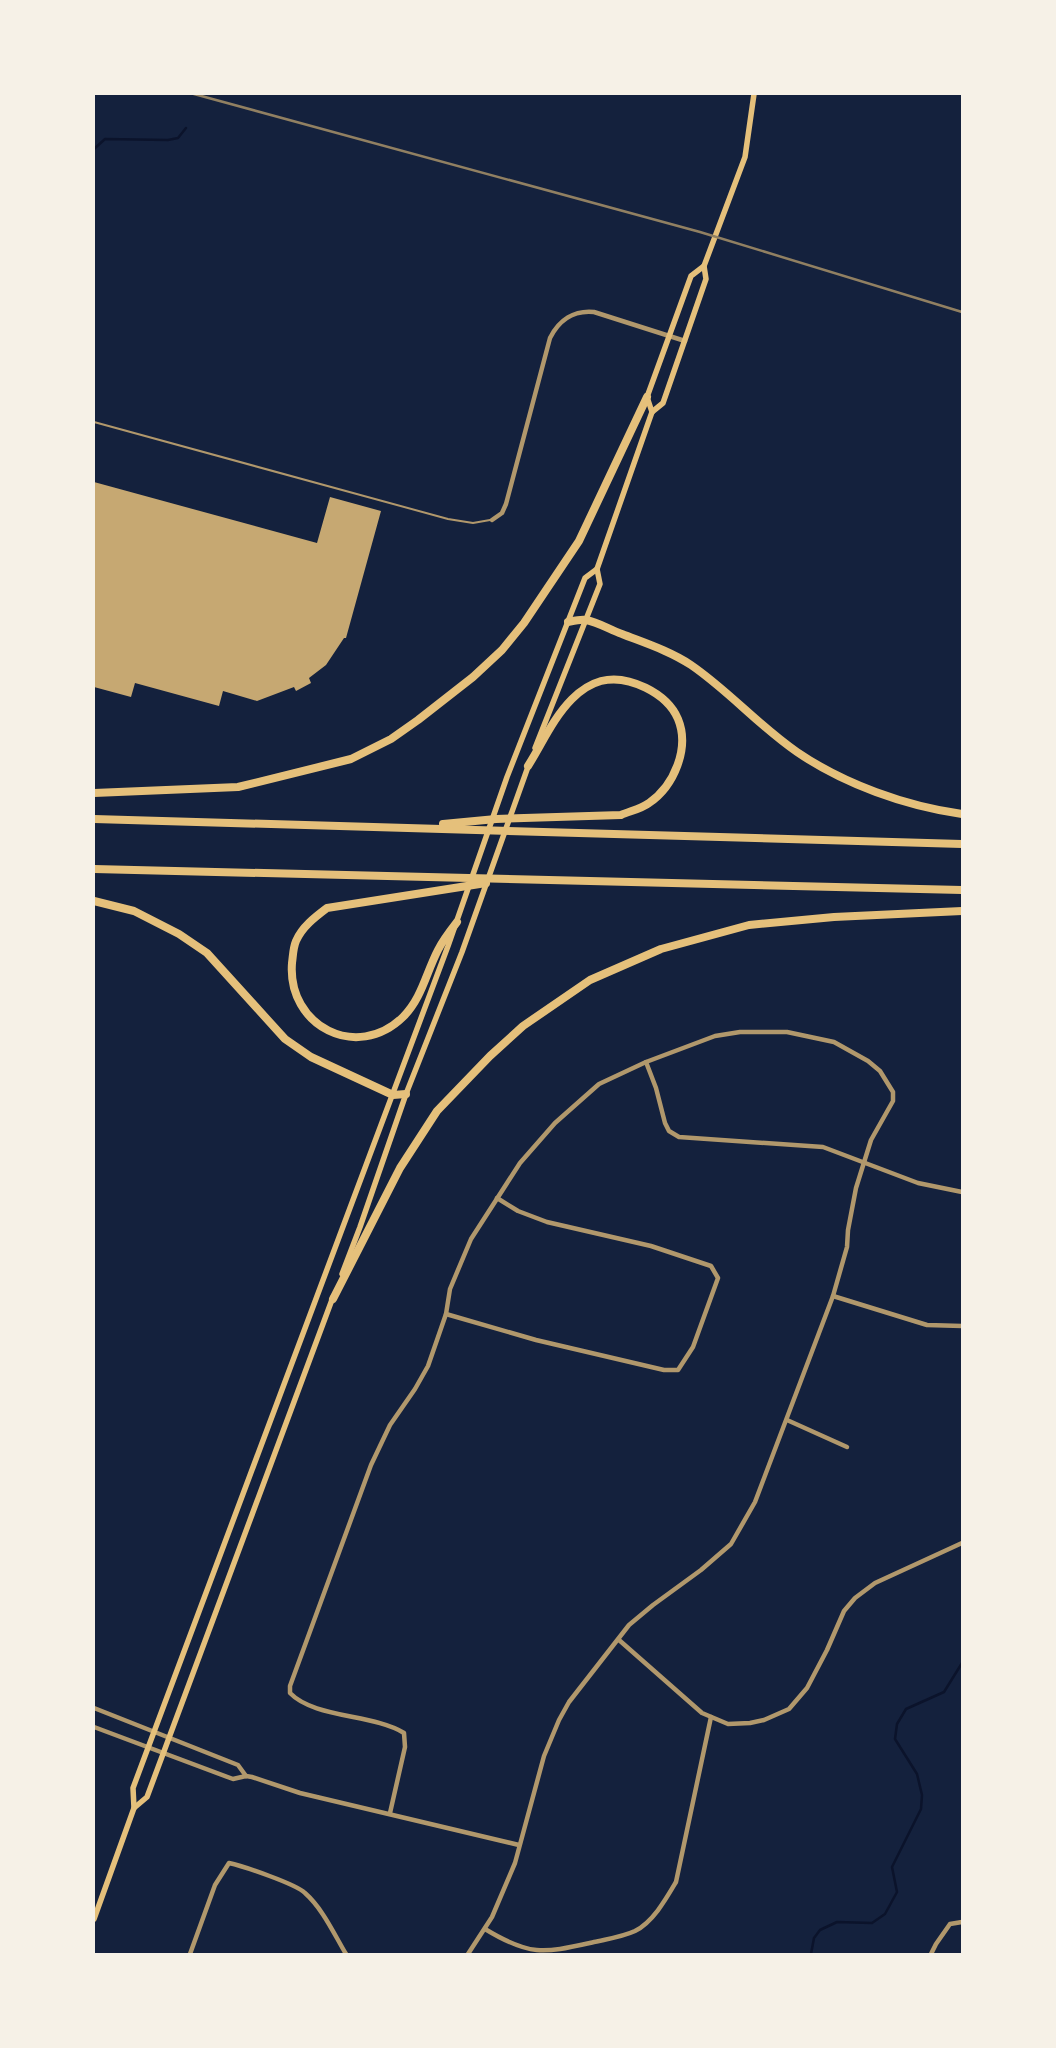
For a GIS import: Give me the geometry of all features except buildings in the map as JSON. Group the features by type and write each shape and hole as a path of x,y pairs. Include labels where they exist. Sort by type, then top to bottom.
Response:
{"highway":[{"path":"94,793 205,789 248,785 351,759 391,739 418,720 473,677 502,650 524,623 579,541 647,396"},
{"path":"568,622 586,620 661,649 689,664 715,683 754,718 796,751 835,774 878,792 921,806 962,814"},
{"path":"413,827 496,819 621,815 639,808 659,795 677,769 682,745 678,720 673,710 648,689 620,680 601,681 582,692 561,711 528,766"},
{"path":"94,819 962,844"},
{"path":"94,869 962,890"},
{"path":"457,922 413,1004 389,1028 373,1036 352,1038 320,1027 306,1012 296,996 291,978 296,941 312,919 327,908 507,880"},
{"path":"94,901 134,911 178,934 207,953 285,1039 311,1057 392,1095 406,1094"},
{"path":"333,1299 400,1168 437,1111 490,1056 523,1026 590,980 661,949 749,925 834,917 962,911"}],"main road":[{"path":"134,1808 147,1797 170,1737 360,1227 406,1094 462,952 528,766 600,584 597,569 652,412 663,403 706,279 704,266 745,156 754,94"},
{"path":"652,412 647,396 691,276 704,266"},
{"path":"457,922 507,777 585,578 597,569"},
{"path":"94,1919 134,1808 133,1788 392,1095 446,944"}],"street":[{"path":"492,520 502,513 506,504 550,338 558,325 572,314 594,312 685,341"},
{"path":"390,1813 405,1747 404,1733 302,1703 290,1693 290,1686 371,1465 390,1425 415,1389 428,1366 446,1314 450,1290 458,1266 471,1239 497,1198 520,1163 565,1113 599,1084 646,1062 715,1036 740,1032 787,1032 834,1042 868,1061 880,1071 893,1092 893,1101 871,1140 853,1202 847,1247 834,1296 755,1502 731,1544 630,1625 569,1702 559,1720 544,1756 514,1863 497,1907 468,1954"},
{"path":"646,1062 656,1088 665,1123 669,1131 679,1137 823,1147 918,1183 962,1192"},
{"path":"446,1314 536,1340 664,1370 678,1370 693,1347 718,1278 711,1266 651,1246 547,1222 518,1211 497,1198"},
{"path":"834,1296 927,1325 962,1326"},
{"path":"787,1420 847,1447"},
{"path":"619,1640 702,1713 728,1724 750,1723 774,1717 789,1709 807,1688 827,1650 844,1610 855,1598 875,1583 962,1542"},
{"path":"94,1708 238,1765 246,1776"},
{"path":"485,1929 516,1946 544,1951 615,1938 635,1931 650,1919 665,1901 676,1882 711,1717"},
{"path":"94,1727 233,1779 246,1776 300,1793 519,1845"},
{"path":"190,1954 216,1885 229,1863 242,1866 305,1892 317,1906 346,1954"},
{"path":"931,1954 950,1924 962,1922"}],"lane":[{"path":"94,422 448,518 473,523 492,520"}],"waterway":[{"path":"94,149 105,139 168,140 178,138 186,128"},
{"path":"811,1954 814,1938 820,1930 837,1922 872,1923 885,1914 897,1892 892,1867 921,1809 922,1795 917,1774 895,1739 897,1724 906,1709 944,1692 962,1663"}],"railway":[{"path":"194,94 700,232 962,312"}]}
